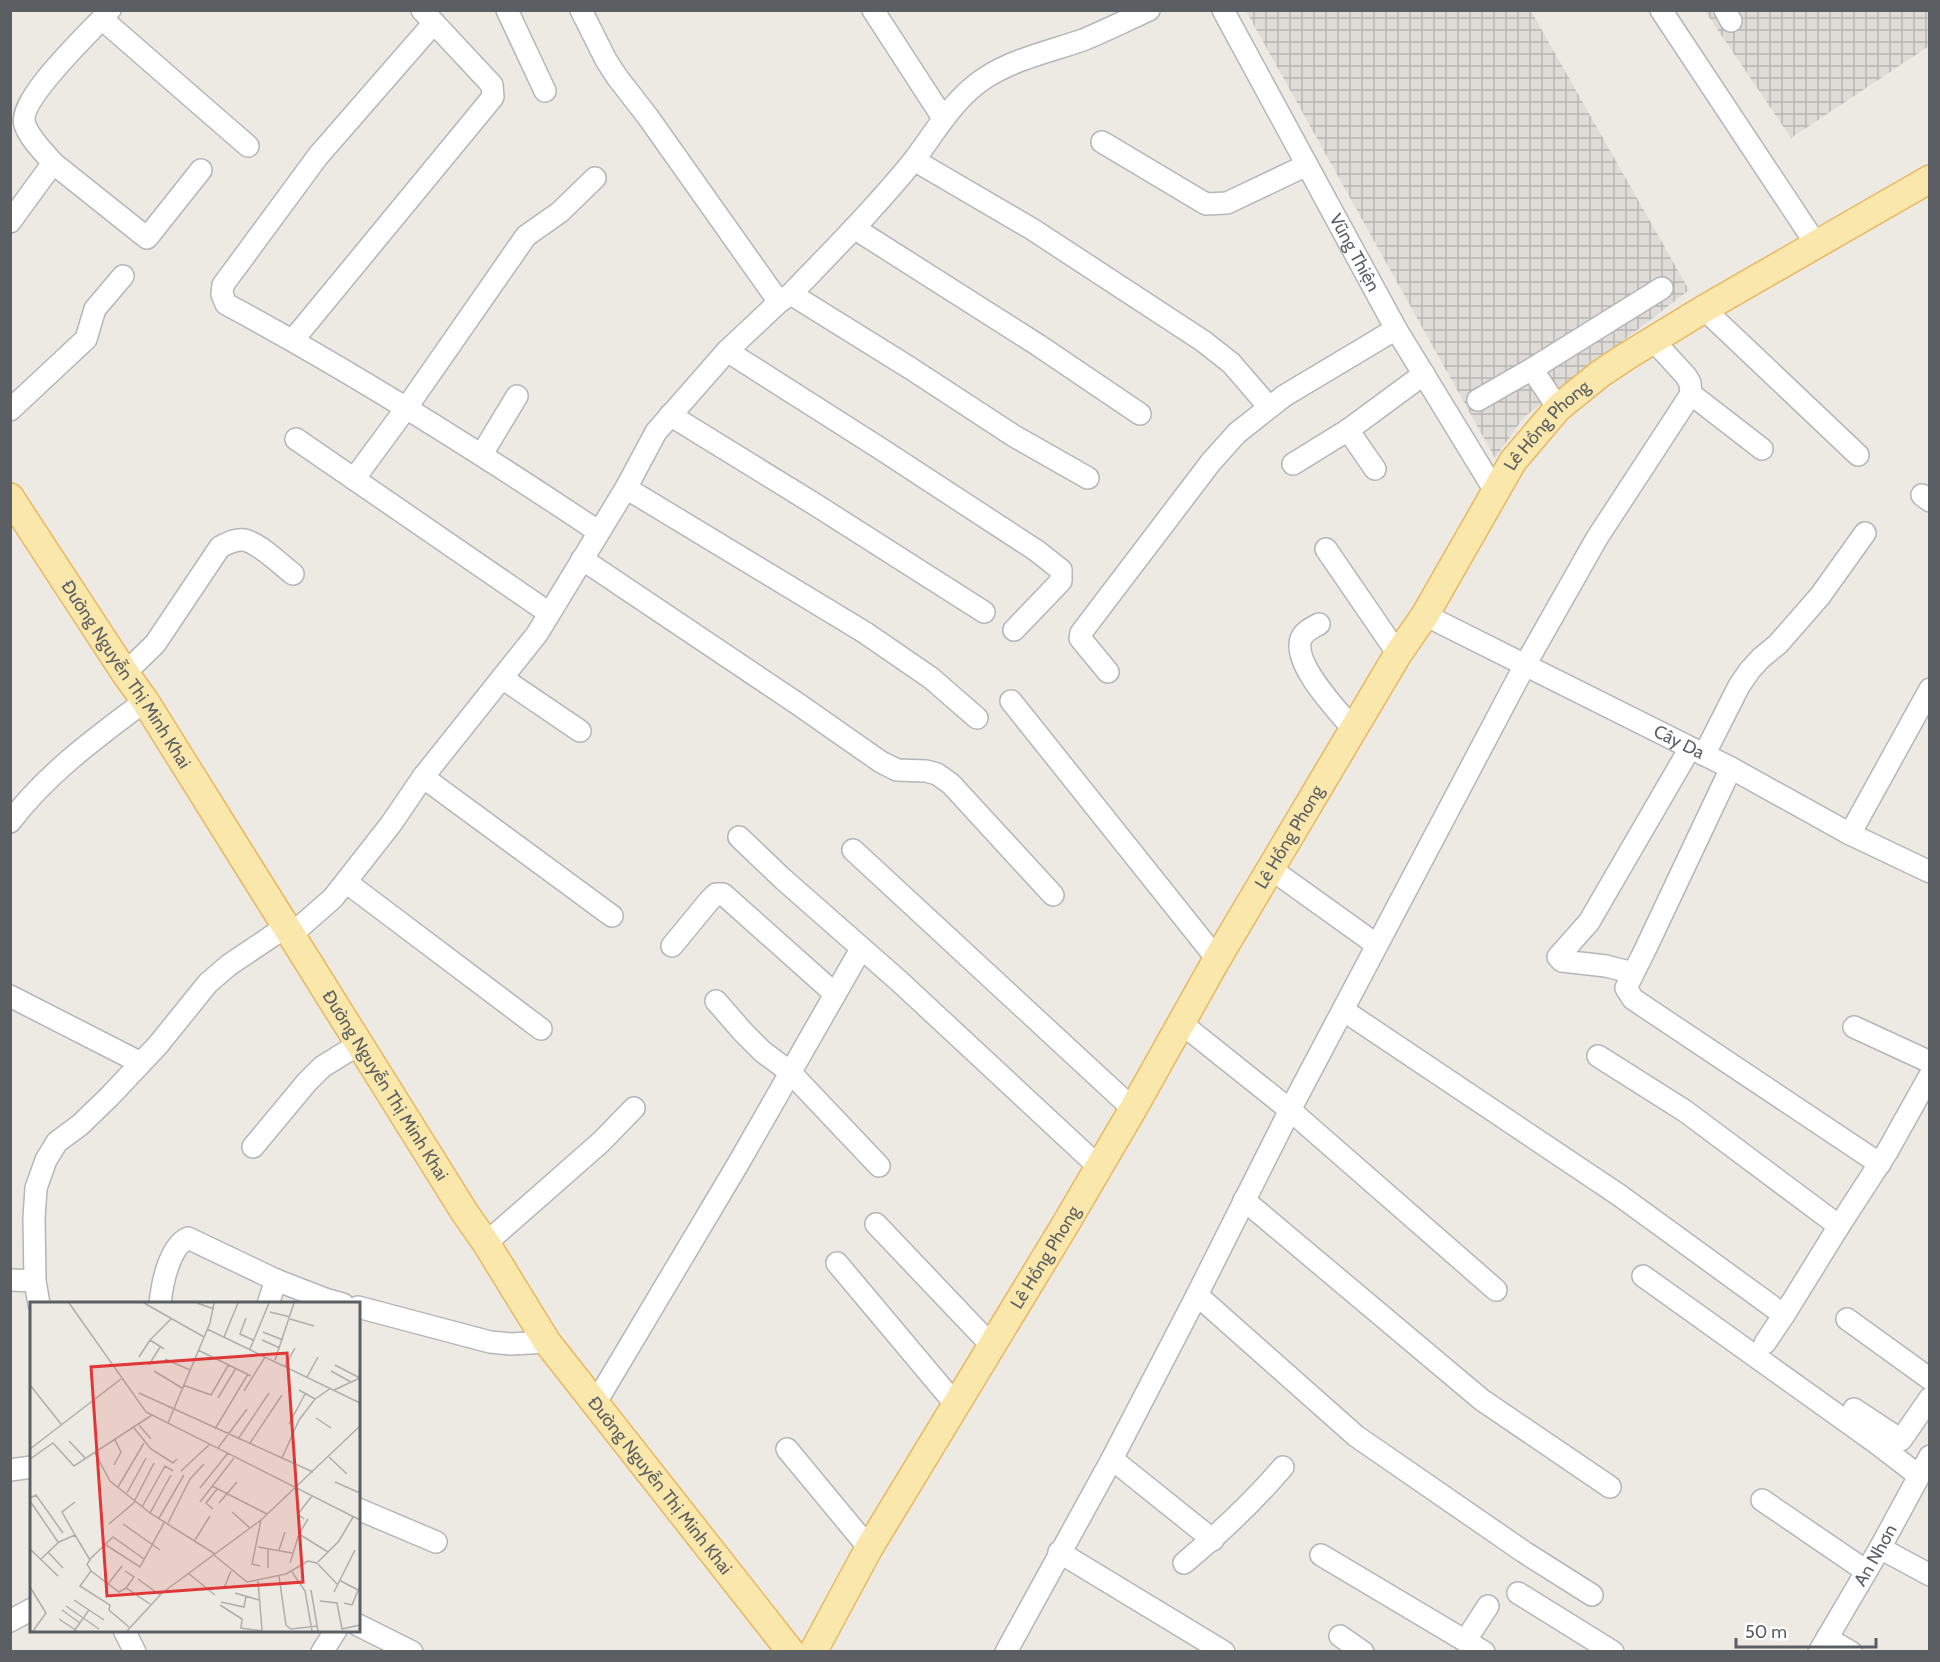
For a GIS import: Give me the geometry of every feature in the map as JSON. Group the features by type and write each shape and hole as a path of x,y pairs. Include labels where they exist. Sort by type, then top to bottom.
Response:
{"main road":[{"name":"Lê Hồng Phong","path":"813,1652 869,1548 993,1346 1133,1109 1217,959 1398,654 1425,615 1513,461 1558,408 1600,374 1704,309 1929,179"},
{"name":"Đường Nguyễn Thị Minh Khai","path":"10,496 125,674 145,700 547,1342 790,1652"}],"street":[{"path":"507,10 545,91"},
{"path":"581,10 606,60 785,298 1088,478"},
{"path":"873,10 943,118"},
{"path":"39,1302 35,1281 36,1188 46,1160 57,1142 80,1125 158,1046 208,983 229,965 289,930 333,898 391,824 423,777 537,634 626,488 648,445 670,415 727,351 785,298 854,228 914,159 943,118 986,77 1086,38 1149,10"},
{"name":"Vũng Thiện","path":"1222,10 1396,329 1495,491"},
{"path":"1661,10 1816,244"},
{"path":"201,170 147,238 53,163 24,124 26,109 46,79 106,15 248,146"},
{"path":"293,340 494,97 492,85 428,17 318,156 223,285 222,294 226,303 407,407 599,532"},
{"path":"1102,142 1206,204 1227,203 1307,165"},
{"path":"914,159 1032,229 1203,341 1231,363 1269,407"},
{"path":"10,222 53,163"},
{"path":"354,479 526,236 560,212 595,178"},
{"path":"854,228 1038,345 1140,414"},
{"path":"10,410 86,339 95,309 123,276"},
{"path":"1478,400 1662,288"},
{"path":"1704,309 1858,455"},
{"path":"1108,672 1084,644 1080,638 1081,633 1211,462 1237,433 1269,407 1396,329"},
{"path":"1006,1652 1112,1459 1342,1010 1525,665 1597,538 1691,394 1690,383 1686,376 1653,340"},
{"path":"727,351 1037,551 1061,570 1061,581 1014,630"},
{"path":"1532,369 1558,408"},
{"path":"1293,464 1348,430 1424,374"},
{"path":"1691,394 1762,449"},
{"path":"482,454 517,396"},
{"path":"670,415 984,612"},
{"path":"1348,430 1375,469"},
{"path":"296,439 549,613"},
{"path":"626,488 872,638 931,678 976,718"},
{"path":"1633,973 1606,966 1562,961 1558,955 1573,942 1589,922 1750,670 1778,644 1820,596 1865,533"},
{"path":"125,674 156,644 220,547 231,541 245,540 258,546 293,574"},
{"path":"1326,549 1398,654"},
{"path":"582,559 880,762 897,770 926,771 937,774 951,784 1053,895"},
{"name":"Cây Da","path":"1425,615 1731,768 1850,834 1929,872"},
{"path":"1319,624 1302,636 1300,654 1318,687 1354,730"},
{"path":"502,678 580,731"},
{"path":"1850,834 1929,689"},
{"path":"10,822 39,789 79,751 145,700"},
{"path":"1011,701 1217,959"},
{"path":"1731,768 1626,988 1627,993 1880,1164"},
{"path":"423,777 612,916"},
{"path":"739,837 908,989 1099,1167"},
{"path":"852,850 1133,1109"},
{"path":"1271,869 1377,945"},
{"path":"346,882 541,1029"},
{"path":"672,946 709,901 716,894 723,894 834,993"},
{"path":"595,1404 738,1164 861,949"},
{"path":"10,996 141,1063"},
{"path":"716,1001 763,1052 790,1072 879,1166"},
{"path":"1342,1010 1618,1195 1785,1315"},
{"path":"1181,1023 1290,1110 1496,1290"},
{"path":"1854,1027 1929,1062"},
{"path":"253,1147 322,1067 359,1044"},
{"path":"1598,1056 1685,1111 1747,1155 1839,1226"},
{"path":"1765,1343 1880,1164 1929,1075"},
{"path":"486,1243 601,1142 634,1108"},
{"path":"1244,1200 1482,1400 1610,1486"},
{"path":"876,1224 993,1346"},
{"path":"160,1302 163,1280 176,1249 184,1239 188,1238 276,1280 331,1302"},
{"path":"837,1263 957,1406"},
{"path":"1643,1276 1918,1475"},
{"path":"10,1280 35,1281"},
{"path":"269,1302 276,1280"},
{"path":"1197,1295 1356,1436 1524,1552 1592,1595"},
{"path":"360,1309 490,1342 511,1344 547,1342"},
{"path":"1847,1320 1929,1379"},
{"path":"1854,1409 1899,1441 1929,1398"},
{"path":"787,1449 869,1548"},
{"name":"An Nhơn","path":"1823,1645 1880,1548 1929,1455"},
{"path":"1112,1459 1213,1540"},
{"path":"10,1470 30,1467"},
{"path":"1184,1563 1213,1540 1255,1500 1283,1467"},
{"path":"1762,1500 1866,1572"},
{"path":"360,1510 436,1542"},
{"path":"1880,1548 1929,1575"},
{"path":"1059,1552 1224,1652"},
{"path":"1321,1555 1484,1652"},
{"path":"1518,1593 1613,1652"},
{"path":"1466,1640 1488,1606"},
{"path":"10,1621 30,1610"},
{"path":"360,1626 412,1652"},
{"path":"125,1632 135,1652"},
{"path":"322,1652 335,1632"},
{"path":"1340,1636 1363,1652"},
{"path":"1823,1645 1851,1652"}],"shaded area":[{"path":"1246,11 1531,11 1689,290 1524,417 1495,458"},
{"path":"1705,11 1929,11 1929,46 1791,138"}]}
